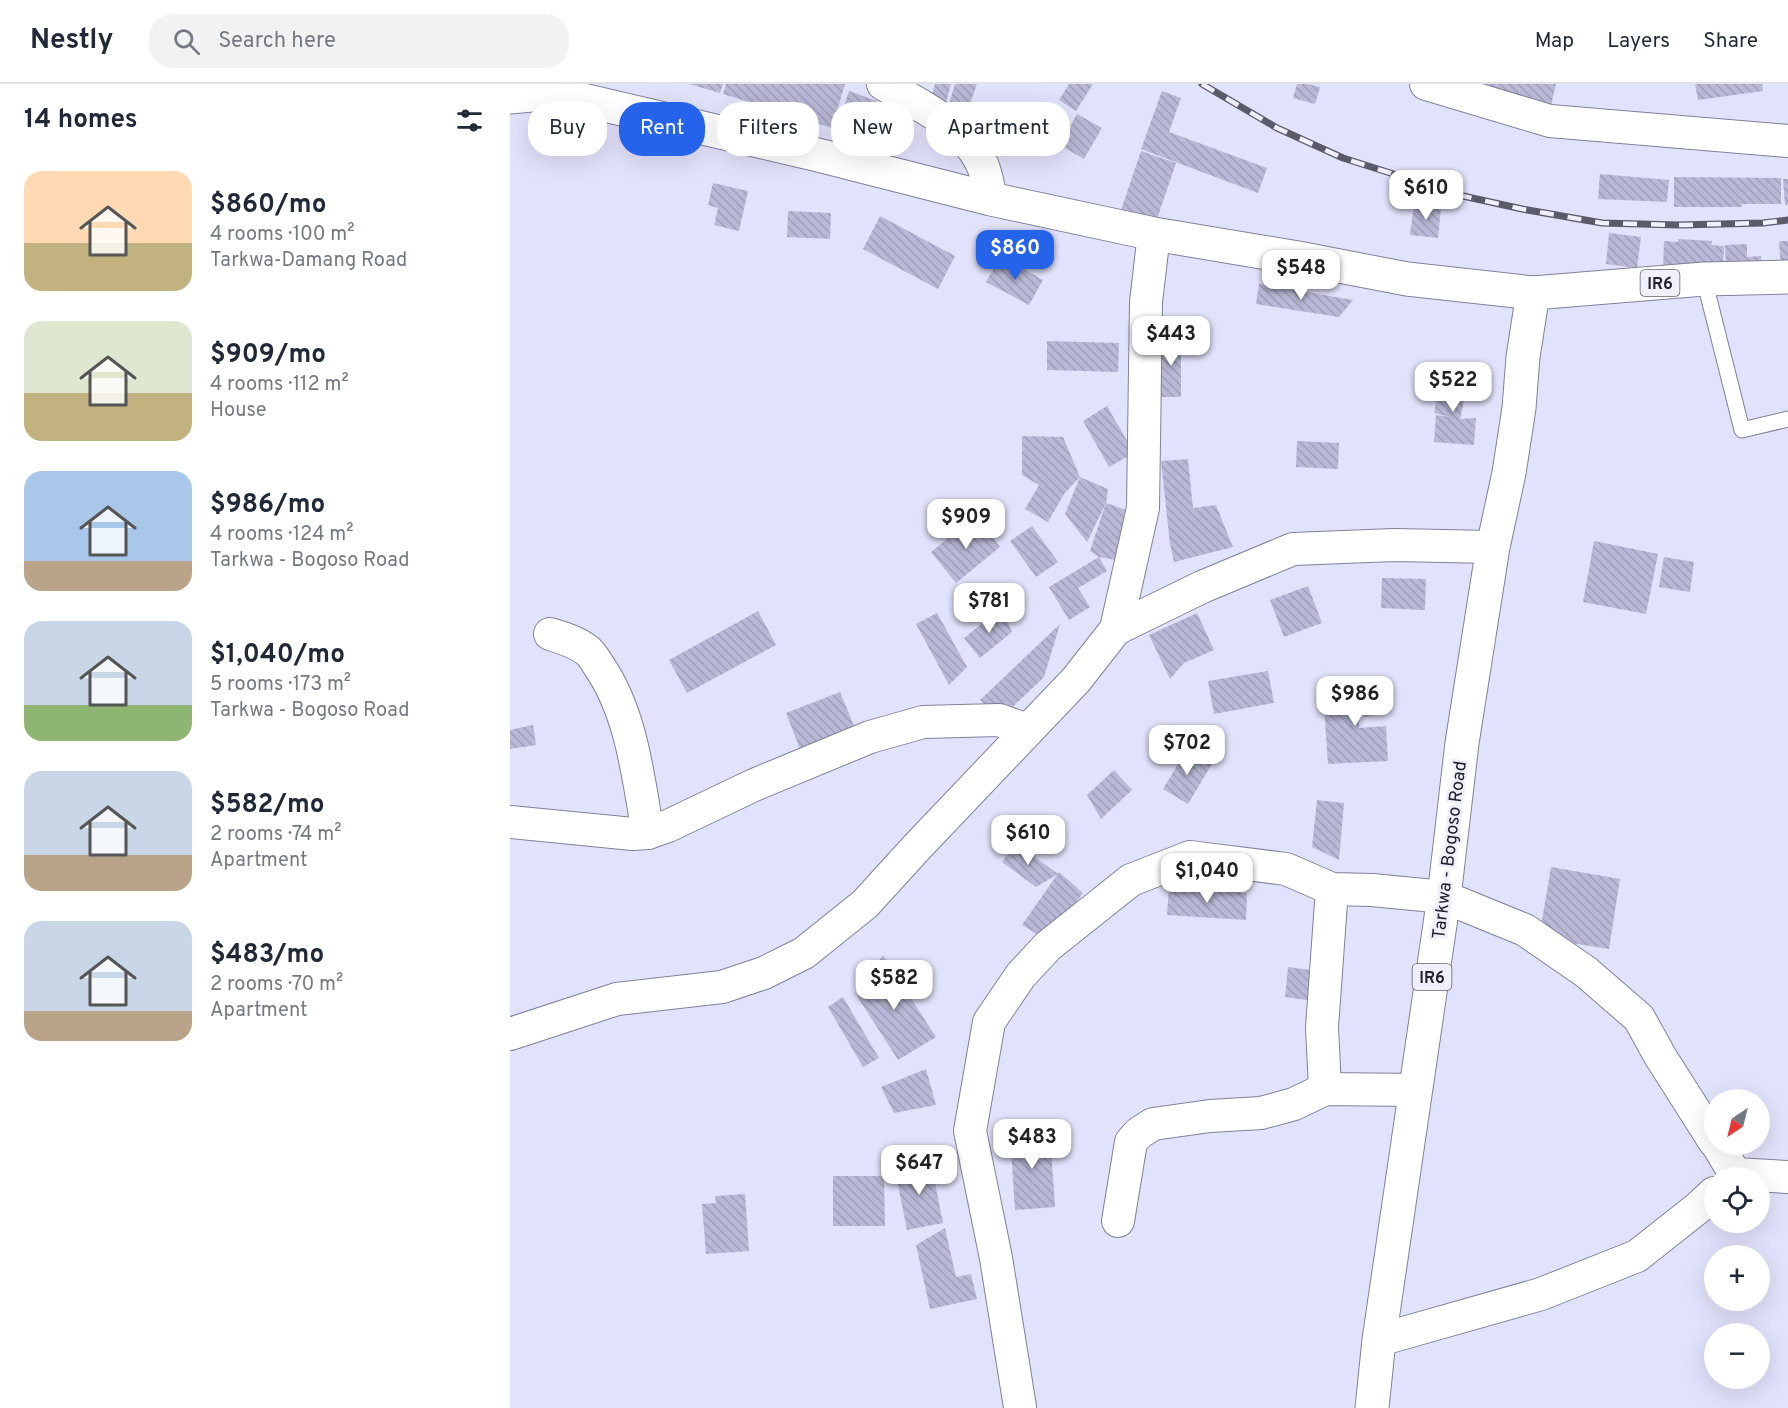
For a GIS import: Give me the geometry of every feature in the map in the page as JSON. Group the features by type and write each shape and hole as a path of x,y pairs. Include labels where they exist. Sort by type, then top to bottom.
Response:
{"main road":[{"path":"510,97 553,93 818,155 991,199 1155,234 1407,279 1533,292"},
{"name":"IR6","path":"1533,292 1704,279 1788,277"},
{"name":"Tarkwa - Bogoso Road","path":"1372,1408 1379,1340 1444,897 1462,743 1493,547 1509,473 1533,292"}],"street":[{"path":"883,84 929,110 966,140 982,163 991,199"},
{"path":"1426,84 1550,121 1788,141"},
{"path":"510,1034 617,999 722,987 764,973 804,953 865,904 1077,680 1116,629 1143,507 1146,302 1155,234"},
{"path":"1116,629 1202,587 1293,549 1394,545 1493,547"},
{"path":"550,634 571,641 589,652 608,679 620,703 635,758 648,833"},
{"path":"510,822 633,834 648,833 668,826 754,785 870,737 923,722 999,720 1028,730"},
{"path":"1015,1408 1022,1408 996,1258 970,1131 989,1022 1022,975 1048,946 1131,880 1190,857 1286,869 1332,889 1372,890 1444,897 1525,930 1586,972 1639,1018 1660,1056 1704,1124"},
{"path":"1325,1089 1322,1027 1332,889"},
{"path":"1118,1221 1131,1142 1139,1132 1153,1124 1210,1116 1261,1113 1294,1104 1325,1089 1415,1090"},
{"path":"1770,1177 1788,1176"},
{"path":"1379,1340 1541,1294 1637,1256 1704,1200"}],"lane":[{"path":"1704,279 1742,430 1788,419"}],"building":[{"path":"689,84 723,84 720,93"},
{"path":"726,84 845,84 840,102 831,102 831,128 819,124 819,102 749,102 723,94"},
{"path":"935,84 951,84 946,102 931,98"},
{"path":"955,84 977,84 971,102 950,102"},
{"path":"1069,84 1093,84 1076,111 1070,107 1070,102 1059,100"},
{"path":"1297,84 1320,87 1315,104 1293,98"},
{"path":"1457,84 1556,84 1549,114"},
{"path":"1695,84 1762,84 1763,91 1698,100"},
{"path":"849,91 877,101 877,102 845,102"},
{"path":"1162,91 1181,98 1169,132 1267,168 1258,193 1141,149"},
{"path":"1077,114 1102,128 1084,159 1070,151 1070,127"},
{"path":"1141,151 1176,163 1156,222 1121,210"},
{"path":"1600,174 1669,180 1667,202 1598,199"},
{"path":"1674,177 1781,178 1781,204 1742,204 1742,207 1674,207"},
{"path":"1783,179 1788,179 1788,205 1785,205"},
{"path":"713,183 748,191 739,231 714,225 718,208 708,205"},
{"path":"1414,204 1441,208 1438,238 1410,235"},
{"path":"788,211 831,213 830,239 787,237"},
{"path":"880,216 955,256 938,289 863,249"},
{"path":"1609,233 1641,237 1637,268 1606,264"},
{"path":"1678,239 1712,241 1711,245 1724,246 1723,270 1663,267 1664,241 1678,242"},
{"path":"1779,241 1788,241 1788,270 1781,270"},
{"path":"1747,244 1747,257 1761,256 1762,271 1726,273 1725,245"},
{"path":"1001,256 1043,280 1029,305 986,282"},
{"path":"1259,284 1353,300 1339,317 1256,304"},
{"path":"1160,338 1181,338 1181,397 1161,397"},
{"path":"1047,341 1119,343 1118,372 1047,370"},
{"path":"1442,373 1469,379 1460,419 1476,418 1474,445 1434,442 1436,415 1451,417 1434,413"},
{"path":"1107,406 1134,453 1109,467 1083,421"},
{"path":"1022,436 1063,437 1080,477 1064,494 1048,522 1025,509 1039,485 1022,475"},
{"path":"1297,441 1339,443 1338,469 1296,467"},
{"path":"1188,459 1193,508 1216,505 1233,547 1174,562 1161,461"},
{"path":"1080,477 1108,489 1106,503 1087,542 1065,514"},
{"path":"1106,503 1132,512 1116,560 1099,557 1090,551"},
{"path":"975,516 1000,547 956,583 931,552"},
{"path":"1032,526 1058,562 1036,577 1010,541"},
{"path":"1594,541 1658,554 1646,614 1583,602"},
{"path":"1099,557 1107,571 1078,588 1090,607 1069,620 1049,587"},
{"path":"1664,557 1694,562 1690,592 1659,587"},
{"path":"1382,578 1426,579 1425,610 1381,608"},
{"path":"1308,586 1322,623 1284,637 1270,600"},
{"path":"1002,608 1012,632 980,658 964,638"},
{"path":"758,611 776,645 687,693 669,660"},
{"path":"937,613 967,667 949,685 916,624"},
{"path":"1197,613 1214,650 1184,663 1170,679 1149,635"},
{"path":"1060,624 1044,677 999,720 980,700"},
{"path":"1268,671 1274,703 1214,714 1208,681"},
{"path":"1386,687 1391,712 1364,717 1359,692"},
{"path":"840,692 857,733 802,754 786,713"},
{"path":"1323,692 1359,692 1359,728 1386,726 1388,761 1328,764"},
{"path":"533,725 536,745 510,749 510,730"},
{"path":"1187,749 1212,764 1188,804 1163,789"},
{"path":"1114,770 1132,790 1101,819 1087,795"},
{"path":"1317,800 1344,803 1339,860 1312,847"},
{"path":"1016,843 1058,874 1036,887 1002,862"},
{"path":"1551,867 1620,879 1609,949 1539,938"},
{"path":"1059,872 1083,893 1047,940 1022,925"},
{"path":"1169,887 1247,893 1246,920 1167,915"},
{"path":"883,955 936,1037 898,1060 857,996"},
{"path":"1288,967 1324,972 1320,1002 1285,997"},
{"path":"843,997 879,1058 863,1067 828,1007"},
{"path":"926,1069 936,1105 894,1113 881,1087"},
{"path":"1050,1131 1055,1207 1015,1210 1010,1134"},
{"path":"931,1163 943,1223 907,1230 895,1170"},
{"path":"833,1176 884,1176 885,1226 833,1226"},
{"path":"745,1194 749,1251 706,1254 702,1204 716,1203 715,1196"},
{"path":"945,1228 956,1277 971,1274 977,1299 930,1309 916,1245"}],"railway":[{"path":"1202,84 1277,128 1343,158 1463,196 1602,223 1679,225 1763,223 1788,220"}]}
